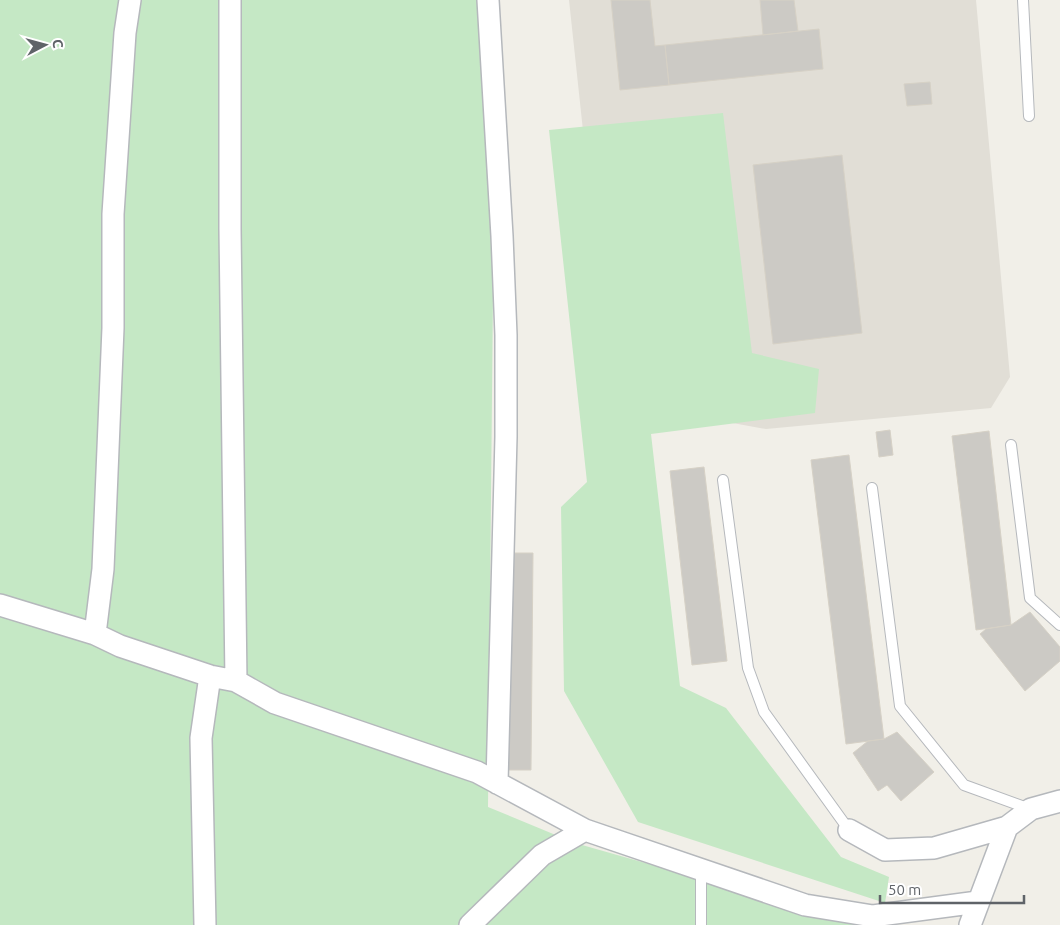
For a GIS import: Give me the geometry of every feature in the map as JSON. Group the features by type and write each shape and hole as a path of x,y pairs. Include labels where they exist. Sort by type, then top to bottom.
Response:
{"street":[{"path":"95,634 103,570 112,366 113,214 125,33 130,0"},
{"path":"230,0 230,228 236,681"},
{"path":"488,0 506,335 506,437 497,783"},
{"path":"0,605 95,634 120,646 210,676 236,681 275,703 478,772 585,830 701,868 722,878 805,904 873,916 978,902"},
{"path":"205,925 201,738 210,676"},
{"path":"849,830 886,850 934,848 1007,827 1031,809 1060,801"},
{"path":"970,925 1007,827"},
{"path":"470,925 542,855 585,830"}],"lane":[{"path":"1022,0 1030,116"},
{"path":"1011,445 1030,598 1060,624"},
{"path":"724,480 748,668 751,677 764,712 849,830"},
{"path":"872,488 900,706 964,785 1031,809"},
{"path":"701,868 701,925"}],"shaded area":[{"path":"569,0 976,0 1010,377 991,408 766,429 612,401"}],"green space":[{"path":"0,0 482,0 493,293 488,807 575,843 864,925 0,925"},
{"path":"723,113 752,353 819,369 815,413 651,434 680,686 726,708 841,857 889,877 885,903 638,822 564,691 561,507 587,482 549,130"}],"building":[{"path":"611,0 650,0 655,46 665,45 669,85 620,90"},
{"path":"760,0 794,0 798,31 763,35"},
{"path":"819,29 823,69 669,85 665,45"},
{"path":"930,82 932,104 907,106 904,84"},
{"path":"842,155 862,333 773,344 753,165"},
{"path":"890,430 893,455 879,457 876,432"},
{"path":"989,431 1011,625 976,630 952,436"},
{"path":"849,455 884,739 846,744 811,460"},
{"path":"704,467 727,661 692,665 670,471"},
{"path":"509,553 533,553 531,770 506,770"},
{"path":"1030,612 1060,647 1060,661 1025,691 980,634 986,629 1011,625"},
{"path":"897,732 934,772 901,801 887,785 878,791 853,753 868,741 884,739"}]}
